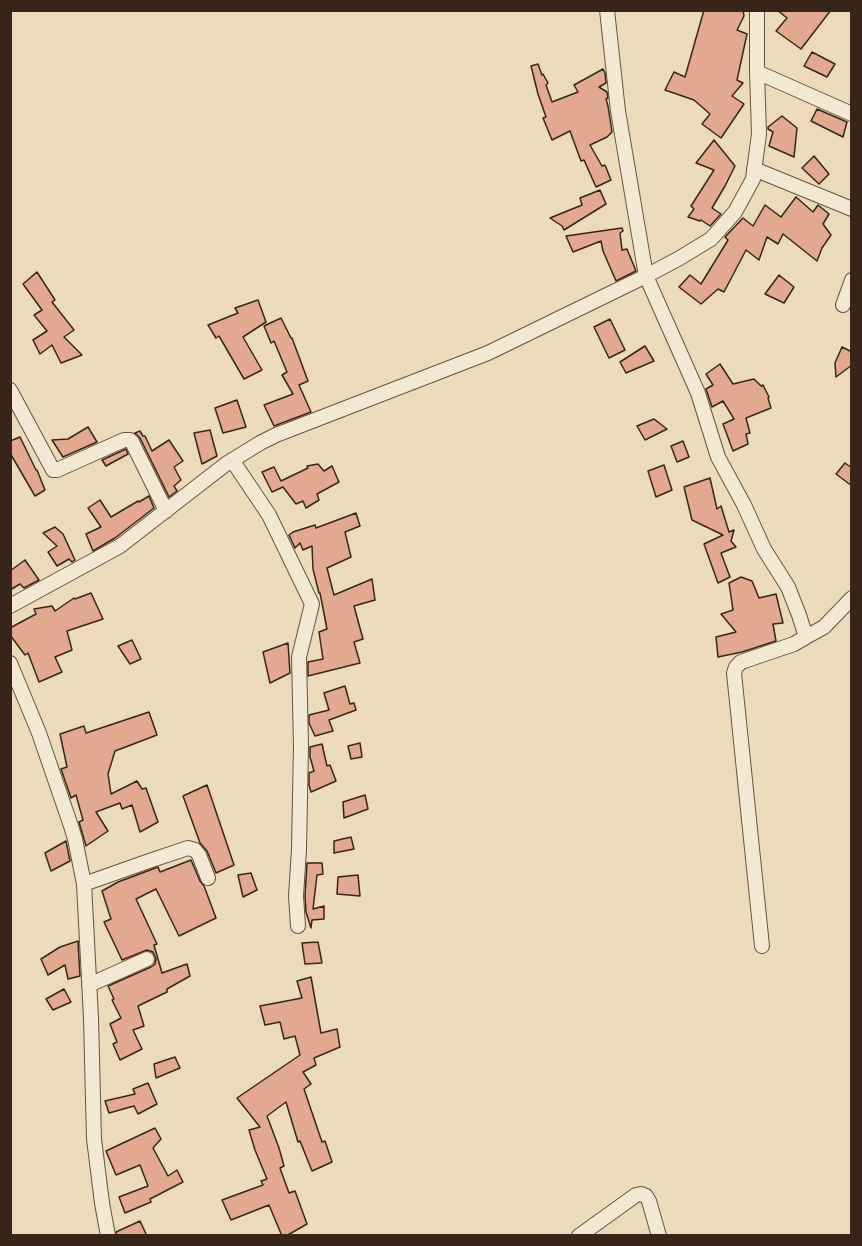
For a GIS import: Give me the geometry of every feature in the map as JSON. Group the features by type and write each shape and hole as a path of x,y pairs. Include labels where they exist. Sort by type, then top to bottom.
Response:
{"street":[{"path":"608,10 618,111 646,276 698,393 718,457 764,549 788,587 806,637"},
{"path":"10,606 111,552 249,449 276,435 488,353 646,276 711,239 735,212 753,179 759,134 757,10"},
{"path":"757,72 852,114"},
{"path":"754,169 852,209"},
{"path":"843,305 852,280"},
{"path":"10,390 53,470 124,440 130,440 166,511"},
{"path":"232,460 268,515 312,604 298,657 301,746 296,896 298,926"},
{"path":"762,946 734,673 741,662 794,644 824,627 852,598"},
{"path":"10,663 39,733 71,826 84,884 94,1138 108,1236"},
{"path":"84,884 188,848 195,850 199,855 208,878"},
{"path":"89,985 147,959"},
{"path":"579,1236 636,1195 641,1194 649,1201 659,1236"}],"building":[{"path":"704,10 743,10 744,16 737,30 747,34 737,80 743,83 732,96 744,104 721,138 702,124 710,114 694,100 665,90 674,72 685,77"},
{"path":"777,10 831,10 801,49 776,31 787,18"},
{"path":"812,52 835,64 827,77 804,66"},
{"path":"538,64 548,83 546,85 552,102 578,92 574,85 603,69 606,83 599,87 607,92 608,98 606,99 612,132 590,145 602,166 605,165 611,180 596,187 584,160 581,161 570,131 552,140 543,118 546,117 531,66"},
{"path":"817,109 847,122 843,137 811,121"},
{"path":"782,116 797,128 794,157 769,146 773,132 768,127"},
{"path":"714,140 735,166 712,208 721,214 710,226 701,220 688,217 694,209 691,206 714,170 696,163"},
{"path":"814,156 829,174 819,184 802,168"},
{"path":"600,190 606,204 564,230 550,218 582,205 580,198"},
{"path":"796,197 813,212 818,205 829,214 823,224 831,235 817,261 783,234 778,244 767,237 759,260 746,250 724,292 718,289 701,304 679,287 690,275 701,284 728,240 725,237 743,218 753,226 765,205 781,217"},
{"path":"622,228 623,231 620,233 622,250 627,249 636,271 616,281 601,241 573,252 566,236"},
{"path":"37,272 55,300 52,302 74,330 64,337 82,355 61,363 52,345 40,354 33,340 47,331 34,315 42,310 23,284"},
{"path":"779,275 794,287 784,303 765,294"},
{"path":"258,300 266,322 243,337 262,370 244,379 219,336 216,338 208,325 238,313 235,308"},
{"path":"281,318 292,338 308,381 299,385 311,412 274,426 264,405 293,394 282,375 287,372 274,341 271,343 264,326"},
{"path":"610,319 625,350 609,358 594,327"},
{"path":"645,346 654,361 626,373 620,362"},
{"path":"842,347 852,352 852,365 836,377 835,363"},
{"path":"720,364 733,384 754,379 761,386 763,385 771,408 746,418 750,433 746,434 748,444 733,451 723,424 734,419 723,401 712,407 706,389 713,385 706,374"},
{"path":"237,400 246,427 223,433 215,408"},
{"path":"654,419 667,429 645,440 637,426"},
{"path":"88,427 97,442 63,457 52,440 68,439"},
{"path":"210,430 217,456 202,464 194,433"},
{"path":"140,431 152,451 169,440 183,461 174,467 181,480 174,486 177,491 169,497 140,438 135,433"},
{"path":"20,437 45,490 35,496 10,453 10,441"},
{"path":"683,441 689,457 677,462 671,446"},
{"path":"126,449 128,454 106,466 102,460"},
{"path":"845,463 852,468 852,486 836,474"},
{"path":"318,464 324,471 332,466 339,482 317,494 319,500 306,508 303,501 296,504 283,487 272,492 262,472 274,467 281,481 308,468 307,466"},
{"path":"664,465 672,490 656,497 648,471"},
{"path":"710,478 717,509 721,506 729,532 734,530 731,541 736,547 721,553 730,577 718,583 704,544 723,535 692,520 684,487"},
{"path":"149,496 154,508 115,538 93,551 86,534 101,527 88,508 100,500 111,517"},
{"path":"356,513 360,526 345,532 351,557 327,568 334,595 372,579 375,600 354,606 363,639 354,642 360,663 308,676 308,662 323,659 319,632 327,629 313,569 312,546 303,550 300,543 295,548 289,535"},
{"path":"55,527 63,534 75,560 72,562 69,559 57,566 48,552 57,546 43,533"},
{"path":"25,560 39,580 24,588 20,584 10,590 10,571"},
{"path":"741,577 752,581 759,598 776,594 783,623 773,624 776,641 718,657 716,637 736,632 721,614 733,610 729,583"},
{"path":"91,593 103,619 67,631 72,650 55,657 62,672 39,682 28,653 25,655 10,635 10,628 36,614 34,609 52,606 55,611 74,598"},
{"path":"132,640 141,659 130,664 118,646"},
{"path":"288,643 290,673 270,683 263,652"},
{"path":"345,686 350,704 354,703 356,710 329,720 333,731 315,736 309,723 309,715 329,710 324,693"},
{"path":"149,712 157,735 115,751 108,774 111,794 137,781 142,789 146,788 158,822 140,832 132,805 122,809 120,803 96,812 108,831 86,846 79,822 83,820 76,795 71,798 61,769 67,767 60,734 84,726 86,733"},
{"path":"360,743 362,757 351,759 348,746"},
{"path":"322,744 327,766 330,765 336,781 311,792 309,773 314,771 310,747"},
{"path":"207,785 234,865 216,873 207,851 200,843 183,796"},
{"path":"365,795 368,809 344,818 343,802"},
{"path":"351,837 354,849 334,853 334,841"},
{"path":"66,841 70,861 51,871 45,853"},
{"path":"191,860 216,918 179,936 156,889 136,899 157,944 154,945 162,973 187,964 190,976 167,989 167,992 138,1006 144,1026 133,1030 142,1049 120,1060 113,1044 117,1042 110,1024 121,1018 108,986 151,967 155,964 156,959 153,952 147,950 122,960 104,922 111,919 102,891 118,882 158,867 160,872"},
{"path":"307,863 322,863 323,874 317,875 313,909 324,906 324,919 312,920 311,928 306,912 305,896"},
{"path":"251,873 257,890 243,897 238,875"},
{"path":"358,875 360,896 337,894 338,877"},
{"path":"78,941 80,976 68,979 65,965 48,975 41,959 60,947"},
{"path":"318,942 322,963 305,964 302,943"},
{"path":"311,977 321,1033 337,1029 340,1047 314,1058 316,1065 303,1072 311,1084 304,1089 322,1142 325,1141 332,1162 312,1171 300,1141 298,1142 286,1102 267,1116 279,1148 284,1166 280,1168 289,1193 295,1191 307,1224 282,1236 269,1205 231,1220 222,1200 263,1185 261,1181 267,1179 249,1130 260,1127 237,1098 300,1055 295,1036 284,1039 280,1022 265,1025 260,1006 302,998 297,981"},
{"path":"64,989 71,1002 53,1010 46,999"},
{"path":"175,1057 180,1068 156,1078 154,1064"},
{"path":"148,1083 157,1104 138,1114 134,1106 109,1113 105,1101 135,1094 133,1089"},
{"path":"155,1128 161,1139 153,1148 168,1176 177,1170 183,1182 150,1199 151,1202 125,1213 119,1197 148,1186 140,1165 116,1175 106,1151"},
{"path":"140,1221 147,1236 117,1236 116,1232"}]}
